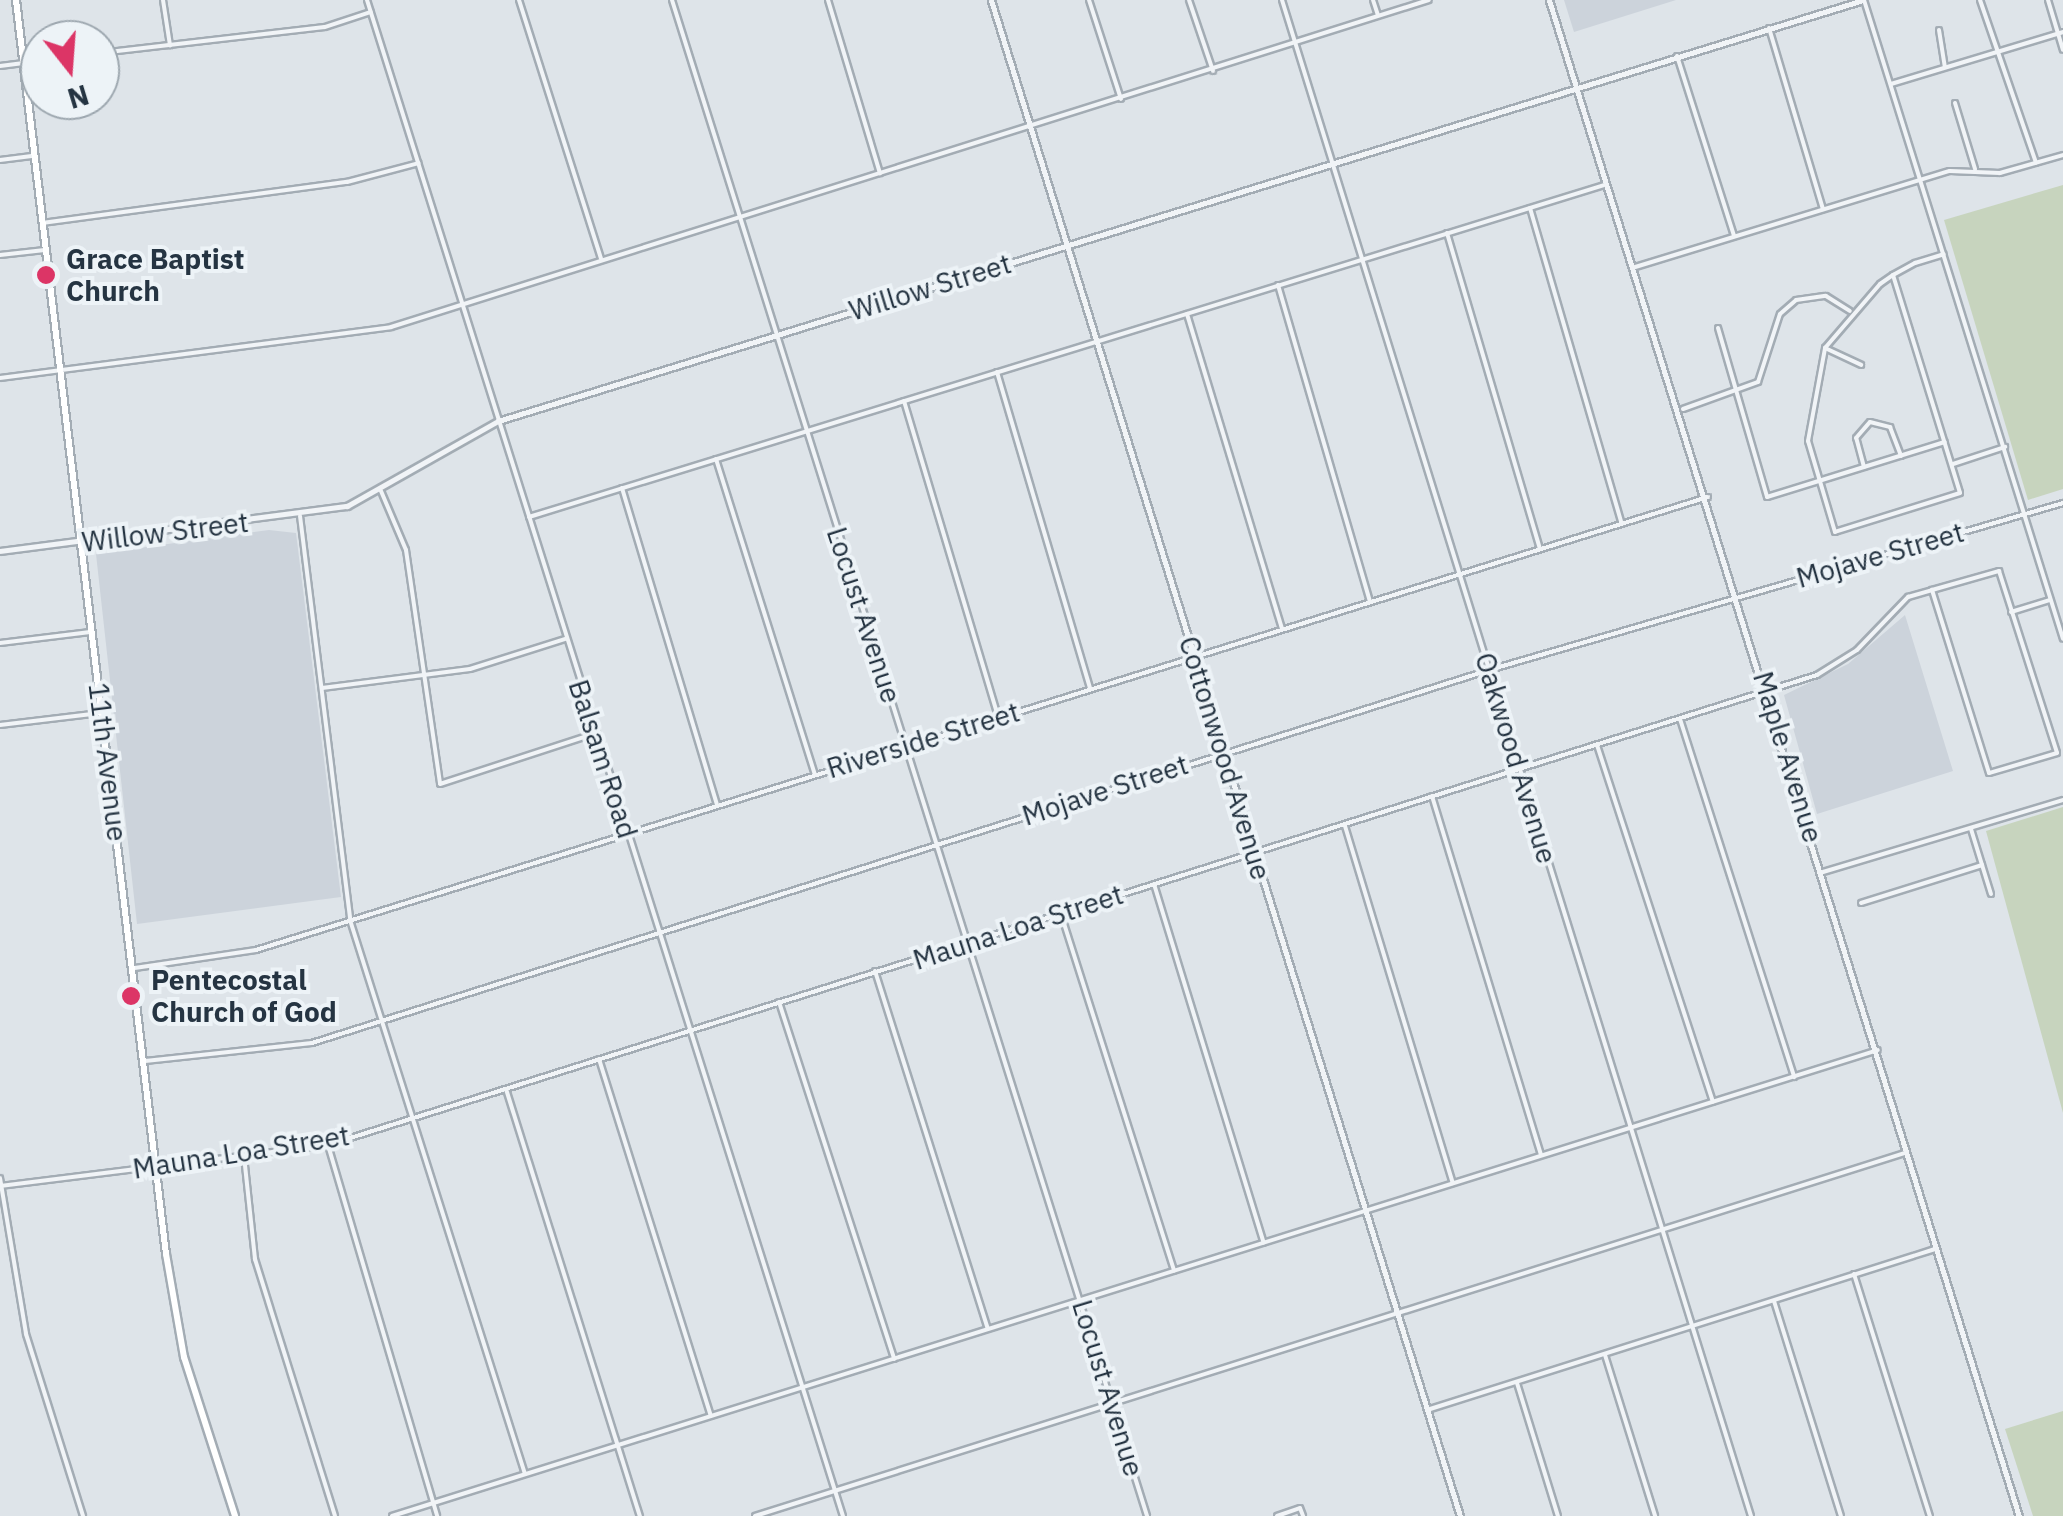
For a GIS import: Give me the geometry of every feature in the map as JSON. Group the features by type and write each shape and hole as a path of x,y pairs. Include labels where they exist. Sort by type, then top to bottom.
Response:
{"main road":[{"name":"11th Avenue","path":"16,0 20,36"},
{"name":"11th Avenue","path":"30,120 184,1357 235,1516"}],"street":[{"path":"163,0 170,44"},
{"name":"Balsam Road","path":"368,0 565,639 843,1516"},
{"path":"519,0 602,259"},
{"name":"Locust Avenue","path":"672,0 1147,1516"},
{"path":"828,0 880,173"},
{"name":"Cottonwood Avenue","path":"991,0 1460,1516"},
{"path":"1089,0 1121,99"},
{"path":"1189,0 1213,71"},
{"name":"Oakwood Avenue","path":"1282,0 1751,1516"},
{"path":"1374,0 1379,16"},
{"path":"0,378 391,326 1213,71 1428,0"},
{"name":"Maple Avenue","path":"1549,0 1632,268 1683,410 1878,1050 1905,1153 2019,1516"},
{"path":"1863,0 2063,639"},
{"name":"Willow Street","path":"0,551 300,516 381,491 451,440 498,421 1863,0"},
{"path":"1980,0 2002,50 2036,164"},
{"path":"2048,0 2063,50"},
{"path":"120,50 325,27 371,12"},
{"path":"1769,28 1822,210"},
{"path":"1939,30 1945,67"},
{"path":"1891,84 2060,32"},
{"path":"1677,56 1734,236"},
{"path":"1955,103 1975,170"},
{"path":"0,160 34,156"},
{"path":"1632,268 1922,180 2036,164 2063,156"},
{"path":"42,223 346,182 419,163"},
{"path":"529,516 1606,184"},
{"path":"1530,208 1622,524"},
{"path":"1447,233 1540,549"},
{"path":"0,255 45,250"},
{"path":"1893,275 1960,492 1835,532 1808,441 1826,348 1850,311 1893,275 1944,254"},
{"path":"1278,285 1370,602"},
{"path":"1683,410 1735,394 1768,370 1788,306 1826,296 1850,311"},
{"path":"1187,314 1282,629"},
{"path":"1718,328 1767,498 1945,442"},
{"path":"1826,348 1861,364"},
{"path":"997,372 1090,688"},
{"path":"904,401 998,717"},
{"path":"1864,468 1856,438 1870,422 1890,427 1902,456"},
{"path":"1951,464 2005,447"},
{"path":"716,459 815,774"},
{"path":"622,488 717,805"},
{"path":"381,491 406,550 440,784 596,733"},
{"name":"Riverside Street","path":"135,968 256,950 1708,496"},
{"name":"Mojave Street","path":"145,1061 312,1043 1489,670 2063,503"},
{"path":"300,516 350,920 526,1474"},
{"name":"Mauna Loa Street","path":"0,1186 328,1144 1768,692 1834,667 1908,597 1998,571 2011,612"},
{"path":"1932,590 1990,773 2057,753 2011,612 2051,600"},
{"path":"0,643 92,632"},
{"path":"322,688 424,674 565,639"},
{"path":"0,725 101,713"},
{"path":"1680,719 1794,1077"},
{"path":"1597,745 1713,1102"},
{"path":"1432,796 1541,1156"},
{"path":"1823,872 2063,800"},
{"path":"1345,826 1453,1184"},
{"path":"1971,829 1991,894"},
{"path":"1861,903 1982,865"},
{"path":"1154,884 1264,1242"},
{"path":"1061,914 1174,1271"},
{"path":"875,972 988,1329"},
{"path":"779,1002 894,1358"},
{"path":"392,1516 1878,1050"},
{"path":"599,1059 711,1416"},
{"path":"506,1089 640,1516"},
{"path":"328,1144 436,1516"},
{"path":"755,1516 1905,1153"},
{"path":"244,1156 255,1258 335,1516"},
{"path":"0,1178 26,1334 83,1516"},
{"path":"1428,1410 1936,1248"},
{"path":"1854,1274 1930,1516"},
{"path":"1774,1301 1840,1516"},
{"path":"1605,1355 1655,1516"},
{"path":"1516,1383 1558,1516"},
{"path":"1276,1516 1300,1508 1303,1516"}],"shaded area":[{"path":"1564,0 1676,0 1574,32"},
{"path":"269,530 296,533 341,897 137,924 96,554"},
{"path":"1905,615 1953,771 1817,814 1784,695 1848,664"}],"green space":[{"path":"2063,185 2063,489 2028,500 1944,220"},
{"path":"2063,807 2063,1113 1986,831"},
{"path":"2063,1411 2063,1516 2033,1516 2005,1429"}],"place":[{"name":"Grace Baptist Church","path":"46,275"},
{"name":"Pentecostal Church of God","path":"131,996"}]}
